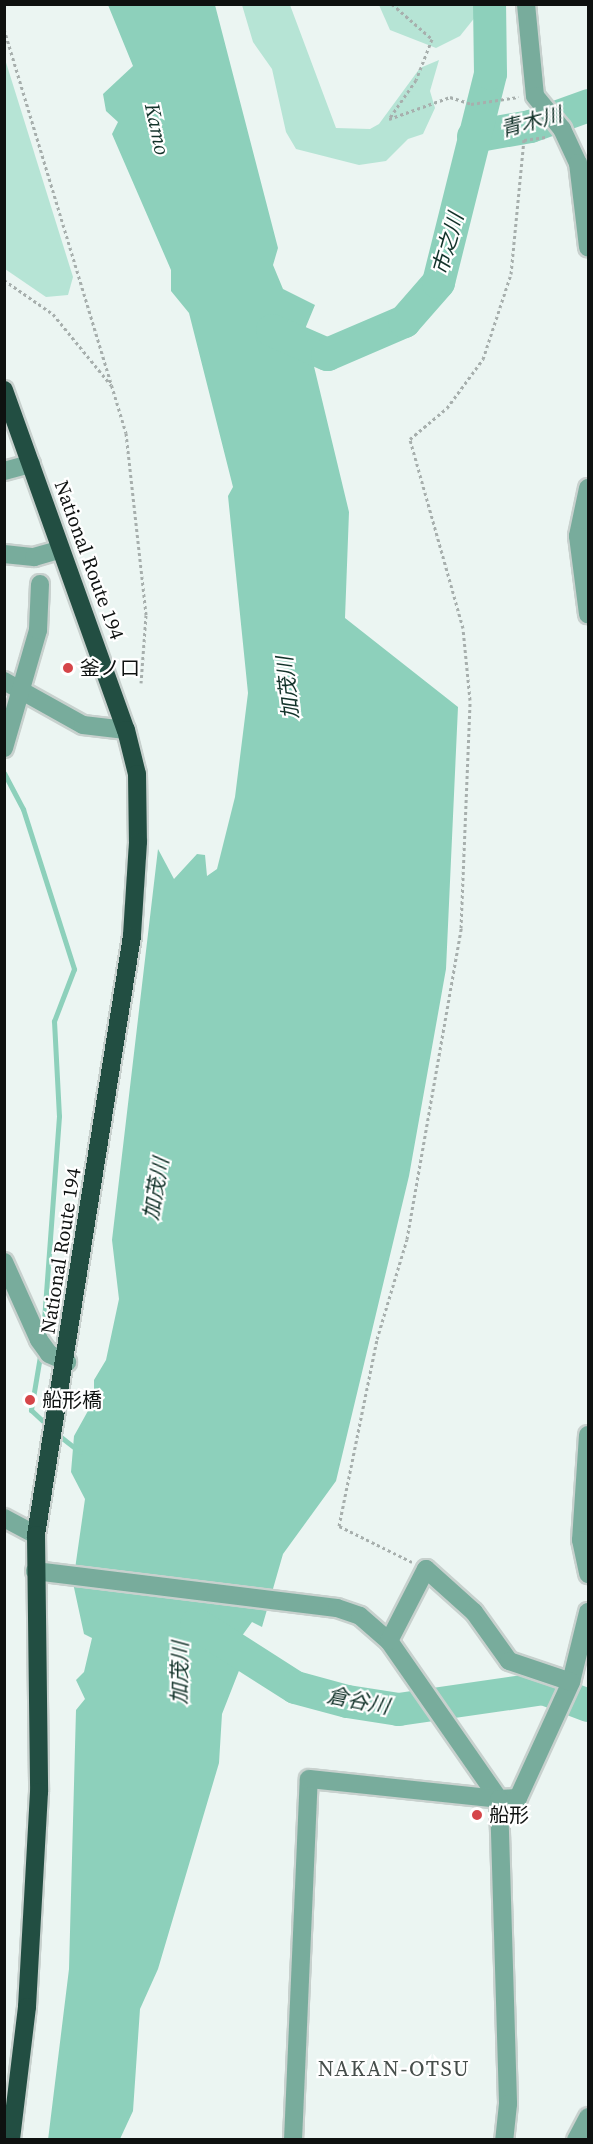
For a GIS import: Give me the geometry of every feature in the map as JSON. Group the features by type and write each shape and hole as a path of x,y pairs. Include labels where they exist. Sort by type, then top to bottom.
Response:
{"highway":[{"name":"National Route 194","path":"4,390 31,464 58,550 126,730 137,774 132,936 67,1362 36,1535 44,1573 39,1792 27,2007 11,2139"}],"street":[{"path":"526,4 535,96 572,151 588,247"},
{"path":"4,471 31,464"},
{"path":"588,488 578,536 588,614"},
{"path":"4,554 34,557 58,550"},
{"path":"4,748 38,630 40,584"},
{"path":"4,681 83,725 126,730"},
{"path":"4,1262 39,1340 49,1354 67,1362"},
{"path":"588,1434 581,1540 588,1574"},
{"path":"4,1518 36,1535"},
{"path":"389,1641 426,1569 474,1612 509,1661 571,1682"},
{"path":"44,1573 323,1606 360,1616 389,1641 499,1799 508,2104 504,2139"},
{"path":"293,2139 309,1779 499,1799 518,1798 571,1682 588,1612"},
{"path":"576,2139 588,2117"}],"path":[{"path":"392,4 432,39 416,81 389,119 450,97 471,104 524,96"},
{"path":"4,29 114,387 126,433 145,603 141,683"},
{"path":"426,1569 339,1526 377,1339 407,1239 461,927 470,700 463,628 410,439 447,408 483,359 500,320 520,215 524,140 552,136 572,151"},
{"path":"4,279 53,314 114,387"}],"shaded area":[{"path":"242,5 290,5 336,128 370,129 379,124 420,68 439,60 430,91 435,108 423,134 408,139 386,161 359,165 296,149 286,132 272,69 253,42"},
{"path":"379,5 479,5 480,11 460,36 436,48 390,30"},
{"path":"4,56 73,277 68,295 46,297 5,269"}],"water":[{"path":"108,5 215,5 278,248 273,265 283,289 315,305 305,329 349,512 345,618 458,707 446,969 409,1176 336,1481 283,1554 262,1627 252,1622 231,1651 242,1663 222,1714 219,1763 158,1969 140,2009 133,2111 120,2139 48,2140 69,1969 76,1710 85,1699 76,1680 84,1672 92,1638 84,1634 73,1583 85,1499 71,1472 74,1436 94,1400 94,1380 106,1360 119,1299 112,1240 158,849 174,879 197,854 205,855 207,876 217,869 235,797 248,693 228,496 233,487 189,313 171,291 171,270 112,134 118,122 106,111 103,94 133,66"}],"waterway":[{"name":"市之川","path":"272,330 327,354 404,321 438,282 490,73 489,4"},
{"name":"青木川","path":"473,136 530,126 588,105"},
{"path":"4,773 23,809 74,969 54,1021 59,1116 43,1334"},
{"path":"41,1350 31,1410 50,1428"},
{"path":"57,1434 80,1452"},
{"name":"倉谷川","path":"196,1624 295,1687 347,1701 398,1709 543,1688 588,1705"}],"place":[{"name":"釜ノ口","path":"68,668"},
{"name":"船形橋","path":"30,1400"},
{"name":"船形","path":"477,1815"}],"district":[{"name":"NAKAN-OTSU","path":"394,2069"}],"water label":[{"name":"Kamo","path":"157,129"},
{"name":"加茂川","path":"288,688"},
{"name":"加茂川","path":"156,1189"},
{"name":"加茂川","path":"180,1673"}]}
